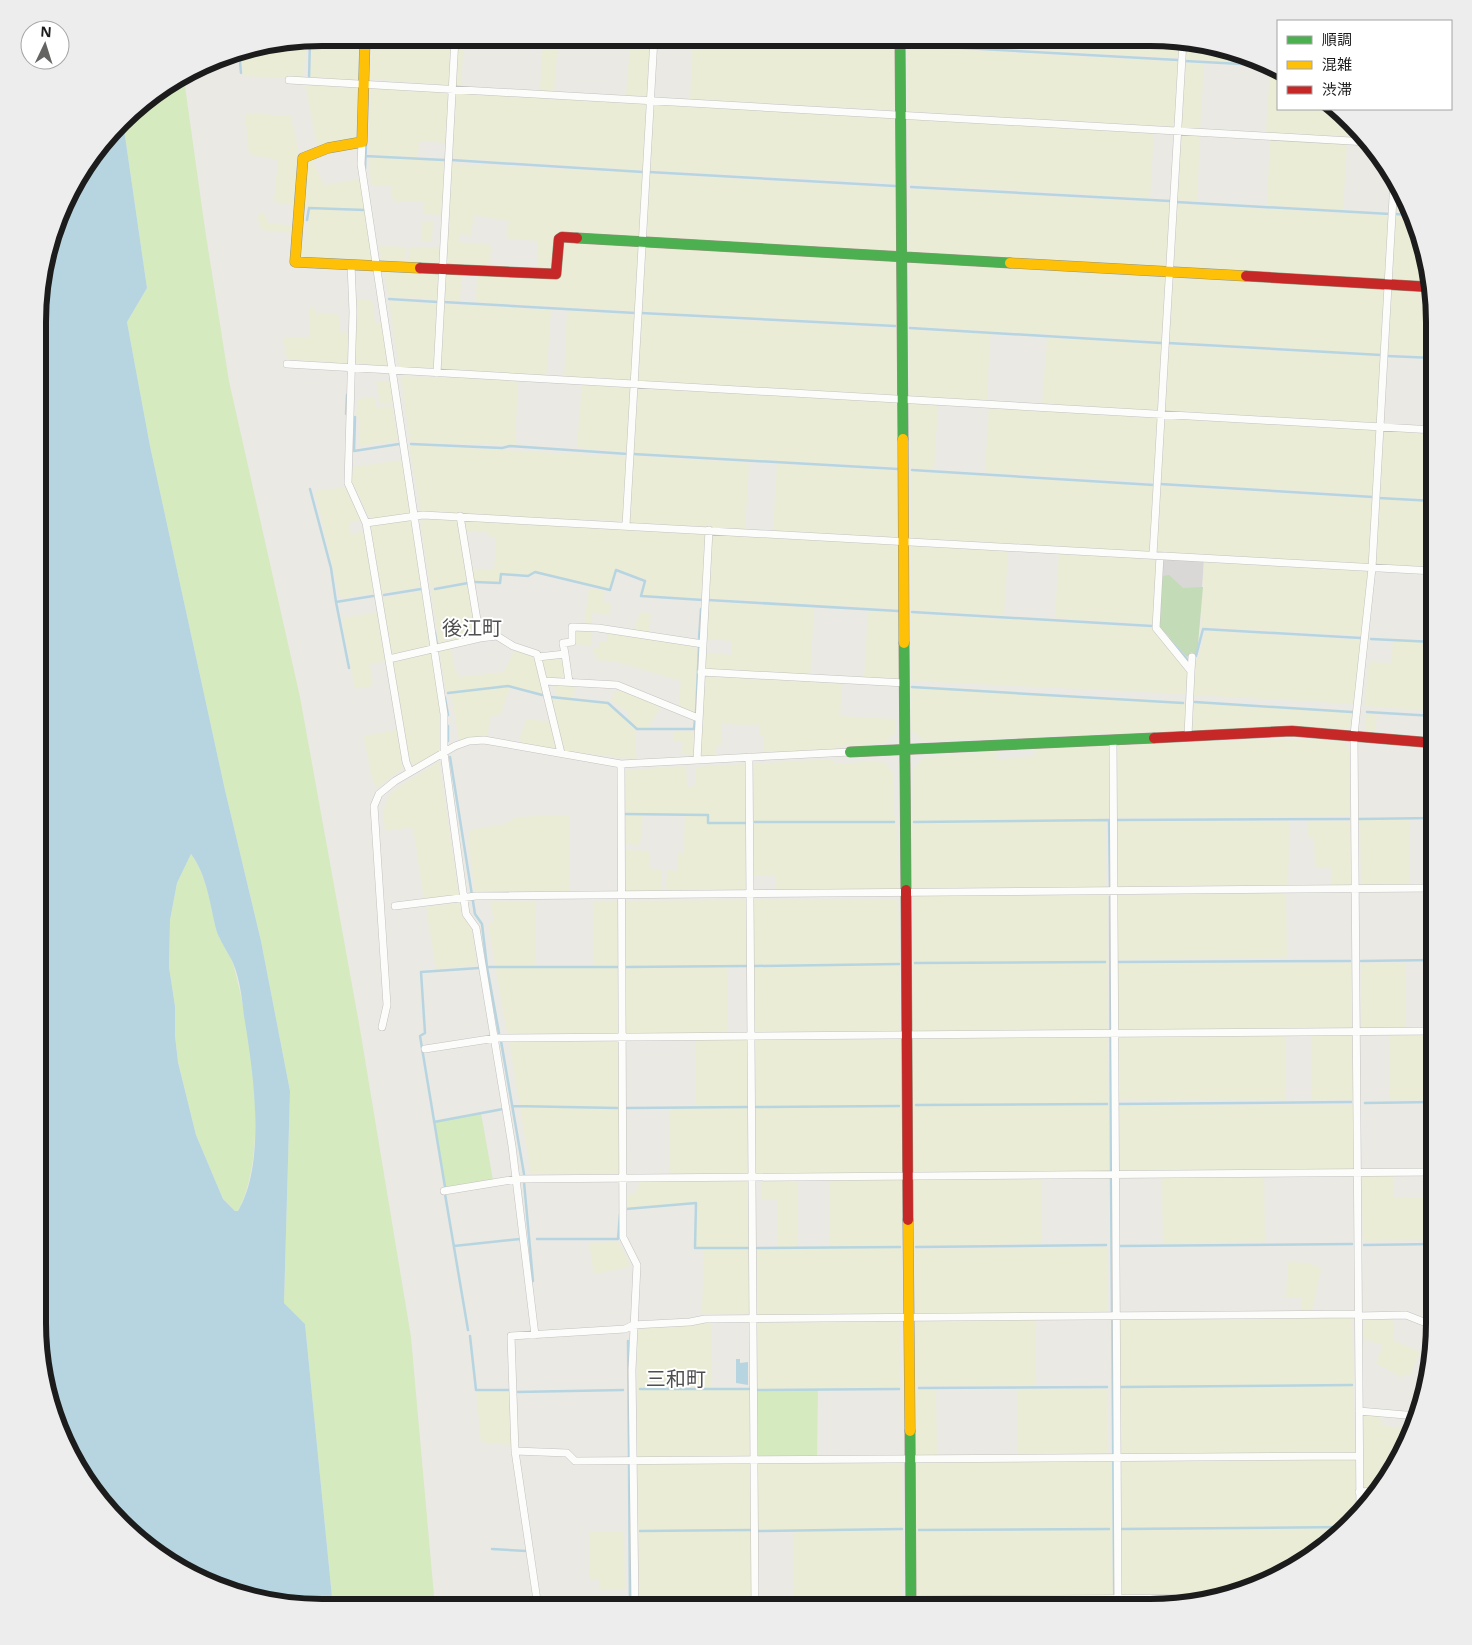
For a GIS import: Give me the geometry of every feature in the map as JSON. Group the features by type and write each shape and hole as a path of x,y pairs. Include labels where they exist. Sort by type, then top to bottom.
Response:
{"street":[{"path":"365,46 366,84 361,164 444,714 444,753 468,896 466,914 476,928 516,1179 535,1334"},
{"path":"437,373 455,46"},
{"path":"626,525 653,46"},
{"path":"900,46 911,1599"},
{"path":"1182,49 1161,414 1156,628 1191,672"},
{"path":"289,80 1358,141"},
{"path":"362,142 328,148 303,158 295,262 376,264 556,274 559,239 562,236 1423,286"},
{"path":"1359,1502 1354,735 1372,568 1393,193"},
{"path":"351,264 353,287 348,483 366,523 406,762 410,772"},
{"path":"287,364 1426,430"},
{"path":"366,523 413,515 460,516 1426,571"},
{"path":"460,516 480,638"},
{"path":"697,760 709,530"},
{"path":"569,682 564,643 572,642 572,627 598,628 703,644"},
{"path":"389,659 434,647 498,636 513,646 537,654 561,753"},
{"path":"538,657 565,654"},
{"path":"1188,735 1192,656"},
{"path":"701,672 905,683"},
{"path":"544,681 617,685 698,718"},
{"path":"382,1027 387,1005 374,806 378,794 410,772 444,753 469,742 484,740 620,764 1292,731 1426,742"},
{"path":"1113,739 1112,1033 1116,1316 1114,1458 1116,1599"},
{"path":"749,758 755,1599"},
{"path":"620,764 622,1237 637,1265 633,1325 632,1599"},
{"path":"395,906 468,896 906,894 1426,888"},
{"path":"426,1049 493,1038 1426,1031"},
{"path":"444,1191 516,1179 1426,1172"},
{"path":"536,1599 515,1451 511,1336 625,1329 633,1325 690,1322 705,1319 753,1318 1406,1315 1426,1323"},
{"path":"1359,1411 1410,1415"},
{"path":"515,1451 567,1453 575,1462 1359,1456"},
{"path":"1359,1492 1368,1492"}],"shaded area":[{"path":"1167,558 1204,560 1197,655 1187,657 1159,626 1163,561"}],"green space":[{"path":"363,46 362,82 310,80 311,47"},
{"path":"371,46 452,46 450,85 370,79"},
{"path":"457,46 464,46 461,86 455,84"},
{"path":"543,46 557,46 554,91 540,91"},
{"path":"693,46 896,46 896,110 690,99"},
{"path":"975,46 1168,47 1180,48 1179,58"},
{"path":"306,47 304,79 243,76 242,59 268,52"},
{"path":"630,47 651,49 648,97 626,95"},
{"path":"907,47 1179,62 1175,127 907,111"},
{"path":"1185,49 1243,62 1184,59"},
{"path":"1184,63 1204,64 1200,130 1183,129 1180,125"},
{"path":"1270,74 1277,78 1277,110 1326,110 1355,138 1266,133"},
{"path":"185,83 229,381 300,697 360,1029 411,1337 434,1599 332,1599 305,1324 284,1303 290,1091 261,941 225,790 150,446 127,322 147,288 124,130 154,103"},
{"path":"305,83 361,87 360,139 318,150"},
{"path":"371,87 449,91 447,143 419,141 418,157 369,154"},
{"path":"458,92 647,102 644,170 451,158 455,94"},
{"path":"654,102 895,118 897,183 648,170"},
{"path":"245,113 291,116 300,159 295,205 274,202 278,160 249,154"},
{"path":"911,118 1154,132 1150,198 909,184 908,120"},
{"path":"1181,133 1200,134 1197,201 1175,200"},
{"path":"1270,138 1347,143 1343,210 1267,205"},
{"path":"311,157 324,185 361,179 365,209 300,207 303,162"},
{"path":"369,157 446,161 443,215 423,214 423,202 393,201 391,186 371,185"},
{"path":"451,164 644,173 640,237 561,234 554,268 551,271 537,271 538,241 506,238 509,221 474,215 471,235 459,234 459,242 491,245 490,267 447,267 445,262"},
{"path":"648,174 897,188 897,252 646,239"},
{"path":"909,189 1171,203 1167,268 909,253"},
{"path":"1396,197 1403,212 1395,212"},
{"path":"1176,204 1390,216 1386,280 1172,269"},
{"path":"310,209 366,212 373,259 371,262 298,260 301,242 305,241"},
{"path":"265,213 268,223 295,226 294,233 261,230 257,215"},
{"path":"1395,216 1405,217 1416,251 1422,283 1390,281"},
{"path":"423,221 433,221 432,241 421,241"},
{"path":"561,242 639,244 636,311 476,302 477,274 555,277"},
{"path":"380,246 406,247 405,262 381,262"},
{"path":"644,246 898,261 898,325 640,311"},
{"path":"409,247 441,247 441,264 408,263"},
{"path":"909,261 1167,277 1163,341 909,326"},
{"path":"383,267 439,271 437,299 389,297"},
{"path":"443,272 462,273 460,301 441,300"},
{"path":"1173,274 1385,286 1382,354 1168,341 1171,277"},
{"path":"1390,289 1423,289 1426,356 1386,353"},
{"path":"356,299 372,300 375,323 383,323 389,366 355,363"},
{"path":"389,301 438,304 434,369 399,367"},
{"path":"442,304 551,310 546,377 441,371 438,368"},
{"path":"309,308 315,308 315,313 340,315 339,332 349,333 348,364 287,359 283,337 309,338"},
{"path":"567,311 635,315 632,380 564,378"},
{"path":"640,315 898,329 898,396 637,381"},
{"path":"910,330 990,334 987,401 910,397"},
{"path":"1047,338 1163,344 1158,411 1042,405"},
{"path":"1167,345 1382,357 1377,423 1165,412"},
{"path":"441,375 518,379 515,445 410,442 401,376 438,378"},
{"path":"376,381 391,381 395,402 380,404"},
{"path":"582,383 632,387 628,452 577,448"},
{"path":"636,387 897,401 899,467 632,453"},
{"path":"376,397 376,407 392,406 398,441 359,446 360,418 356,417 358,399"},
{"path":"910,403 938,403 934,470 911,468"},
{"path":"989,406 1156,416 1159,418 1155,482 985,472"},
{"path":"1165,416 1377,429 1374,495 1159,482"},
{"path":"1382,430 1426,432 1426,499 1378,496"},
{"path":"409,445 629,457 623,521 421,513"},
{"path":"632,456 749,463 745,529 629,523"},
{"path":"403,460 410,513 370,519 352,482 353,467"},
{"path":"777,464 900,471 900,537 773,531"},
{"path":"911,472 1155,486 1150,552 911,538"},
{"path":"1159,486 1373,499 1370,564 1158,553 1156,552"},
{"path":"346,487 361,520 349,523 351,534 364,531 375,593 340,598 315,491"},
{"path":"1378,498 1426,501 1426,569 1376,566 1374,564"},
{"path":"420,517 456,517 469,582 430,587"},
{"path":"407,519 411,521 423,587 381,593 370,527 372,524"},
{"path":"466,519 704,532 707,536 703,598 643,595 647,580 616,568 610,589 535,571 528,575 500,573 499,582 472,581 470,569 494,570 496,537 488,536 487,532 464,532 463,522"},
{"path":"714,532 899,543 900,609 707,598 711,535"},
{"path":"912,545 1008,550 1004,615 912,610"},
{"path":"1059,552 1152,557 1156,563 1153,624 1055,618"},
{"path":"1204,560 1369,571 1362,635 1201,627"},
{"path":"1169,575 1183,588 1203,587 1197,655 1191,652 1187,657 1159,626 1162,576"},
{"path":"469,585 478,636 439,645 431,590"},
{"path":"589,588 605,591 603,603 611,604 609,615 592,612 591,626 584,626"},
{"path":"424,591 432,644 430,647 395,657 391,654 382,598"},
{"path":"707,602 814,608 810,676 704,671 704,653 731,655 732,641 705,639"},
{"path":"868,611 900,613 899,680 864,679"},
{"path":"378,612 386,661 370,664 373,686 355,689 342,618"},
{"path":"640,612 651,614 649,633 634,630"},
{"path":"912,614 1152,628 1188,672 1187,694 912,681"},
{"path":"574,630 591,630 591,645 573,644"},
{"path":"1206,631 1361,640 1354,704 1193,695 1196,659 1198,659"},
{"path":"608,632 698,646 695,713 678,708 681,681 617,662 596,660 593,648 600,648 600,642 607,642"},
{"path":"1393,641 1426,643 1426,710 1364,706 1369,662 1391,663"},
{"path":"451,646 455,669 460,677 504,672 515,649 534,655 545,694 508,685 446,692 439,648"},
{"path":"432,652 440,706 440,751 414,766 408,757 392,662"},
{"path":"564,656 567,679 546,678 542,660"},
{"path":"703,676 842,684 840,716 896,719 895,733 886,743 835,747 835,750 763,754 764,735 759,735 760,725 722,724 721,745 716,745 716,755 701,756 699,752"},
{"path":"575,684 574,698 556,696 554,685"},
{"path":"510,688 500,715 491,715 487,737 468,737 459,741 451,693"},
{"path":"911,688 1187,704 1185,729 1184,731 923,741 912,731"},
{"path":"623,690 660,707 649,727 637,727 627,717 629,713 611,701 615,691 622,692"},
{"path":"551,698 608,704 636,730 635,759 564,751"},
{"path":"1193,703 1353,712 1351,725 1346,729 1304,727 1195,731 1191,727"},
{"path":"1366,714 1377,715 1375,732 1365,732"},
{"path":"527,719 552,722 558,746 555,749 522,743 520,737"},
{"path":"397,730 403,768 377,788 372,779 364,736"},
{"path":"674,731 696,731 694,755 682,754 683,741 674,741"},
{"path":"1284,739 1343,741 1349,748 1350,816 1115,818 1117,745"},
{"path":"1109,745 1111,747 1111,818 1106,818 1106,890 912,891 913,769 924,758 996,751 997,760 1035,756 1035,749"},
{"path":"833,759 834,764 883,761 893,772 893,814 896,816 899,891 775,892 775,876 753,876 752,764"},
{"path":"439,762 459,896 424,900 413,827 385,831 383,812 388,797 395,789"},
{"path":"746,764 747,891 670,892 666,890 667,870 678,871 678,854 684,854 685,815 643,814 640,845 624,844 623,775 628,770 686,766 687,787 696,786 695,767"},
{"path":"547,815 569,816 569,892 475,893 468,838 470,837 469,830 505,824 514,818"},
{"path":"1360,819 1409,819 1410,885 1407,887 1361,887"},
{"path":"1115,822 1289,822 1288,888 1117,889 1115,887"},
{"path":"1308,822 1350,822 1351,886 1332,888 1332,867 1315,867 1314,838 1308,838"},
{"path":"624,850 649,851 649,869 662,870 662,890 660,892 624,892"},
{"path":"191,854 204,880 216,929 234,967 251,1056 255,1124 253,1157 248,1186 238,1211 235,1211 223,1199 196,1135 178,1061 175,1036 175,1006 169,967 170,920 177,883"},
{"path":"1286,894 1287,958 1116,959 1117,895"},
{"path":"1107,895 1107,1031 912,1032 913,896"},
{"path":"747,900 747,966 728,966 727,1033 628,1034 625,1032 625,901"},
{"path":"753,900 898,900 900,1032 754,1034"},
{"path":"490,901 535,901 536,967 594,967 594,902 617,902 619,1034 507,1033 488,923 494,922"},
{"path":"460,903 462,915 471,928 477,965 436,969 426,907"},
{"path":"1361,963 1405,963 1406,1029 1364,1030 1361,1027"},
{"path":"1116,964 1352,964 1352,1029 1118,1031"},
{"path":"1286,1034 1286,1100 1117,1100 1118,1035"},
{"path":"1311,1034 1352,1035 1353,1099 1311,1100"},
{"path":"1107,1035 1110,1171 1108,1173 913,1174 912,1036"},
{"path":"1389,1035 1426,1035 1426,1099 1389,1099"},
{"path":"756,1039 901,1039 902,1175 755,1174 754,1042"},
{"path":"695,1040 748,1040 748,1175 669,1175 669,1108 696,1107"},
{"path":"509,1041 619,1042 619,1174 531,1174"},
{"path":"1117,1106 1353,1106 1354,1168 1351,1171 1117,1171"},
{"path":"481,1113 493,1180 445,1187 434,1122"},
{"path":"1264,1175 1265,1242 1163,1243 1162,1176"},
{"path":"1367,1175 1393,1175 1393,1198 1426,1198 1426,1240 1363,1241 1362,1177"},
{"path":"913,1178 1041,1178 1041,1244 914,1245"},
{"path":"640,1180 748,1180 749,1314 702,1314 704,1248 695,1248 696,1203 626,1209 626,1195 636,1193"},
{"path":"798,1180 798,1248 830,1248 829,1180 901,1180 902,1314 757,1316 757,1248 778,1248 778,1200 761,1200 761,1181"},
{"path":"618,1242 628,1260 629,1267 594,1274 589,1243"},
{"path":"1108,1248 1108,1314 915,1315 914,1249"},
{"path":"1288,1262 1308,1263 1321,1268 1312,1311 1301,1311 1302,1298 1286,1297"},
{"path":"1352,1317 1355,1452 1353,1454 1122,1456 1119,1453 1118,1320 1121,1318"},
{"path":"1393,1318 1393,1340 1420,1352 1410,1376 1404,1374 1402,1378 1376,1363 1383,1345 1363,1339 1365,1319"},
{"path":"915,1319 1035,1319 1035,1385 915,1386"},
{"path":"711,1322 711,1389 749,1389 750,1458 638,1457 638,1329"},
{"path":"899,1322 899,1389 757,1390 756,1323"},
{"path":"818,1389 817,1456 757,1456 757,1390"},
{"path":"476,1390 509,1390 511,1445 481,1442"},
{"path":"915,1390 936,1390 937,1457 916,1456"},
{"path":"1017,1390 1108,1390 1108,1456 1017,1456"},
{"path":"1363,1415 1382,1416 1382,1425 1404,1430 1389,1461 1370,1489 1363,1488"},
{"path":"1352,1458 1355,1461 1355,1507 1318,1542 1288,1562 1255,1578 1221,1589 1186,1596 1120,1597 1120,1463 1122,1460"},
{"path":"1112,1460 1113,1597 915,1598 915,1462"},
{"path":"902,1462 902,1596 794,1597 793,1531 757,1531 757,1465 759,1463"},
{"path":"751,1463 751,1595 639,1598 638,1464"},
{"path":"589,1532 624,1532 625,1590 600,1590 600,1580 590,1580"}],"water":[{"path":"124,130 147,288 127,322 150,446 225,790 261,941 290,1091 284,1303 305,1324 332,1599 286,1596 233,1584 184,1562 154,1542 115,1505 83,1461 61,1412 49,1359 46,1323 47,304 52,268 67,217 83,184 103,154","holes":["191,854 201,871 217,933 233,963 237,976 254,1088 255,1142 252,1168 247,1191 238,1211 235,1211 223,1199 196,1135 178,1062 175,1036 175,1006 169,967 170,920 177,883"]},
{"path":"1111,1318 1113,1318 1115,1599 1113,1599"},
{"path":"736,1359 740,1359 740,1363 748,1362 748,1385 736,1383"}],"waterway":[{"path":"926,46 1178,60"},
{"path":"309,79 310,47"},
{"path":"240,59 241,73"},
{"path":"1185,61 1248,64"},
{"path":"365,169 366,144"},
{"path":"365,156 444,160"},
{"path":"451,160 643,172"},
{"path":"649,172 895,186"},
{"path":"911,187 1170,201"},
{"path":"1176,202 1390,214"},
{"path":"307,220 309,208 365,210"},
{"path":"1395,214 1404,215"},
{"path":"389,299 438,302"},
{"path":"443,302 635,313"},
{"path":"641,313 895,326"},
{"path":"910,328 1161,343"},
{"path":"1168,343 1381,355"},
{"path":"1387,356 1426,358"},
{"path":"346,414 347,395"},
{"path":"355,417 354,451 399,444"},
{"path":"411,444 502,448 510,446 628,454"},
{"path":"633,454 898,469"},
{"path":"912,470 1154,485"},
{"path":"1160,484 1373,497"},
{"path":"310,489 331,568 336,602"},
{"path":"1379,498 1426,501"},
{"path":"474,582 500,583 501,574 528,576 535,572 610,590 616,570 645,581 641,596 703,600"},
{"path":"435,589 468,583"},
{"path":"384,595 421,589"},
{"path":"349,668 336,602 373,596"},
{"path":"708,600 898,611"},
{"path":"699,638 701,609"},
{"path":"912,612 1152,626"},
{"path":"1196,656 1203,629 1361,638"},
{"path":"435,633 437,645"},
{"path":"1169,639 1187,659"},
{"path":"1371,639 1426,642"},
{"path":"696,713 699,647"},
{"path":"448,693 508,686 542,695"},
{"path":"912,687 1183,703"},
{"path":"551,697 608,703 637,729 694,729 695,719"},
{"path":"445,698 448,715"},
{"path":"1195,702 1352,712"},
{"path":"1367,712 1426,716"},
{"path":"448,726 448,741"},
{"path":"450,757 475,914 482,924 487,967 499,1033"},
{"path":"624,814 708,815 708,823 746,823"},
{"path":"1359,819 1426,818"},
{"path":"1116,820 1349,819"},
{"path":"914,822 1109,820 1110,888"},
{"path":"755,822 894,822"},
{"path":"1110,897 1111,1171"},
{"path":"1361,961 1426,960"},
{"path":"1118,962 1350,961"},
{"path":"915,963 1105,962"},
{"path":"754,966 899,964"},
{"path":"625,967 746,966"},
{"path":"487,967 617,967"},
{"path":"445,1187 420,1036 425,1033 421,972 479,968"},
{"path":"501,1041 524,1174"},
{"path":"1117,1104 1351,1102"},
{"path":"1365,1103 1426,1102"},
{"path":"916,1105 1107,1104"},
{"path":"513,1106 617,1108"},
{"path":"756,1107 899,1106"},
{"path":"627,1108 747,1107"},
{"path":"434,1122 503,1109"},
{"path":"1111,1178 1112,1314"},
{"path":"524,1182 533,1281"},
{"path":"445,1194 468,1330"},
{"path":"626,1209 696,1203 695,1248 748,1248"},
{"path":"537,1239 618,1239 620,1214"},
{"path":"454,1246 520,1239"},
{"path":"1119,1246 1352,1244"},
{"path":"1364,1245 1426,1244"},
{"path":"916,1247 1106,1245"},
{"path":"757,1248 900,1247"},
{"path":"470,1336 476,1390 509,1390"},
{"path":"628,1341 629,1457"},
{"path":"1121,1387 1352,1385"},
{"path":"919,1388 1107,1387"},
{"path":"640,1389 749,1389"},
{"path":"757,1390 899,1389"},
{"path":"517,1392 623,1390"},
{"path":"629,1465 630,1599"},
{"path":"1121,1529 1335,1527"},
{"path":"757,1531 902,1529"},
{"path":"919,1530 1109,1529"},
{"path":"640,1531 751,1530"},
{"path":"492,1549 526,1551"}],"traffic: fast":[{"path":"900,46 903,439"},
{"path":"577,238 1010,263"},
{"path":"904,643 906,890"},
{"path":"850,752 1154,738"},
{"path":"910,1431 911,1599"}],"traffic: slow":[{"path":"365,46 362,142 328,148 303,158 295,262 420,268"},
{"path":"1010,263 1246,276"},
{"path":"903,439 904,643"},
{"path":"908,1220 910,1431"}],"traffic: jam":[{"path":"420,268 556,274 559,239 562,237 577,238"},
{"path":"1246,276 1423,287"},
{"path":"1154,738 1292,731 1426,742"},
{"path":"906,890 908,1220"}],"district":[{"name":"後江町","path":"472,627"},
{"name":"三和町","path":"676,1378"}]}
